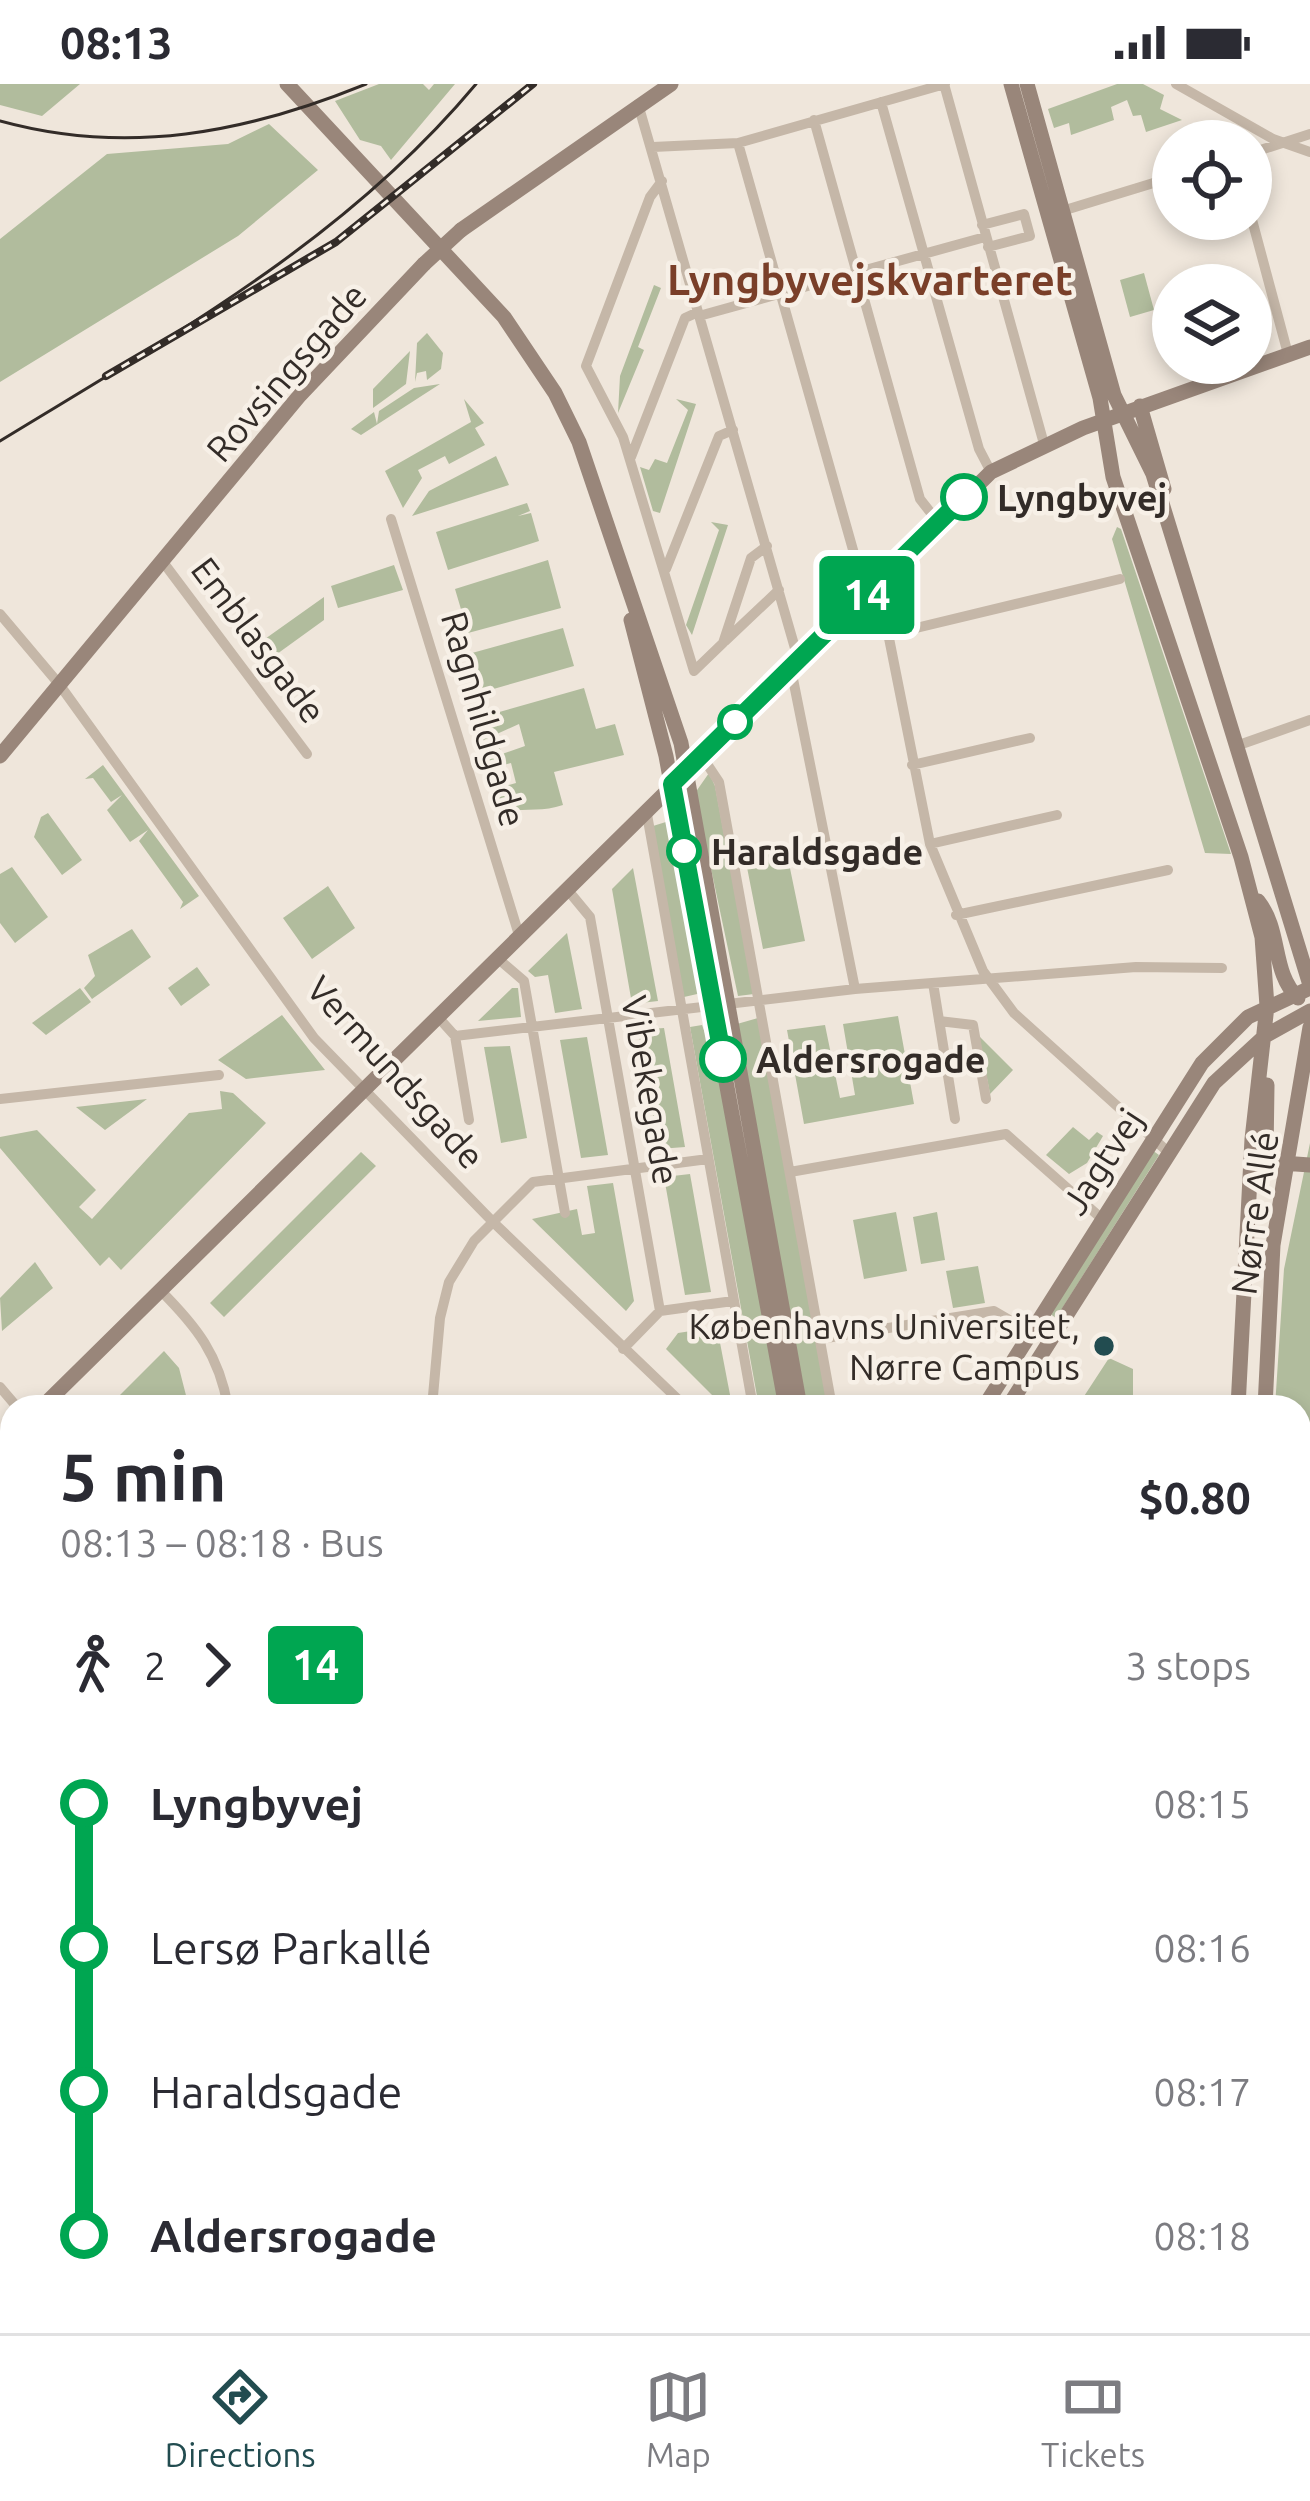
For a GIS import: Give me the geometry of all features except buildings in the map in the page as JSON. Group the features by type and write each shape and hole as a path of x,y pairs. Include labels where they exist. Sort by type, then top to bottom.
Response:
{"street":[{"path":"287,84 482,291 555,393 590,471 628,600 722,1006 798,1395"},
{"name":"Rovsingsgade","path":"0,756 307,386 424,264 460,230 671,84"},
{"path":"871,84 979,449 991,472"},
{"path":"653,147 738,143 945,84 1044,444"},
{"path":"1011,84 1103,420 1113,477 1252,894 1262,937 1265,1036"},
{"path":"1027,84 1121,413 1146,458 1245,743 1308,963 1304,989 1310,1010"},
{"path":"1176,84 1310,152"},
{"path":"1207,84 1214,104"},
{"path":"638,104 779,590 855,989"},
{"path":"814,120 920,499 938,522"},
{"path":"1272,148 1310,134"},
{"path":"738,143 857,564 876,586 930,844 956,915 988,980 1014,1013 1167,1151"},
{"path":"662,181 650,197 586,366 630,459 694,670 779,590"},
{"path":"1062,211 1152,183"},
{"path":"630,459 685,318 985,236"},
{"path":"1257,240 1288,354"},
{"path":"54,1395 991,472 1103,420 1310,347"},
{"path":"1140,406 1163,473 1163,506"},
{"path":"666,569 719,436 733,430"},
{"name":"Ragnhildgade","path":"391,519 518,935"},
{"path":"723,643 752,558 767,546"},
{"name":"Emblasgade","path":"164,562 307,754"},
{"path":"887,635 1120,579"},
{"path":"628,600 669,705 686,770 784,1395"},
{"name":"Vermundsgade","path":"0,614 58,684 314,1038 493,1222 673,1395"},
{"path":"1245,743 1310,720"},
{"path":"912,765 1030,738"},
{"path":"701,755 719,782 830,1395"},
{"path":"646,809 751,1395"},
{"path":"930,844 1057,814"},
{"path":"956,915 1168,870"},
{"name":"Vibekegade","path":"566,888 590,917 660,1311"},
{"path":"1252,894 1271,920 1282,976 1304,989"},
{"path":"496,957 524,982 565,1213"},
{"path":"455,1036 933,982 1136,967 1222,968"},
{"path":"933,982 955,1119"},
{"name":"Jagtvej","path":"991,1395 1151,1140 1226,1035 1267,1006 1304,989"},
{"name":"Jagtvej","path":"1015,1395 1214,1083 1265,1036 1310,1010"},
{"path":"437,1016 455,1036 469,1120"},
{"path":"939,1021 973,1025 986,1099"},
{"name":"Nørre Allé","path":"1265,1395 1273,1245 1296,1149 1310,1028"},
{"name":"Nørre Allé","path":"1239,1395 1265,1036"},
{"path":"0,1100 219,1075"},
{"path":"790,1172 1006,1134 1101,1218"},
{"path":"1259,1159 1296,1149 1310,1152"},
{"path":"1296,1149 1310,1165"},
{"path":"433,1395 443,1298 459,1262 533,1182 708,1159"},
{"path":"160,1290 205,1337 226,1395"},
{"path":"623,1349 660,1311 733,1301"},
{"path":"820,1339 994,1311 1030,1332"}],"green space":[{"path":"0,84 80,84 42,116 0,105"},
{"path":"379,84 423,84 429,90 434,84 455,84 391,160 381,146 360,140 335,101"},
{"path":"1117,84 1143,84 1164,95 1160,109 1182,120 1152,120 1152,130 1146,132 1141,115 1133,116 1127,100 1111,107 1114,120 1071,135 1069,123 1054,128 1048,109"},
{"path":"269,124 318,170 238,236 0,382 0,239 107,154 228,144"},
{"path":"1144,273 1152,311 1130,317 1120,280"},
{"path":"654,285 661,288 638,347 644,350 618,413 620,376"},
{"path":"427,333 443,353 441,369 427,380 426,371 417,373 415,382 417,343"},
{"path":"410,351 406,384 373,408 373,389"},
{"path":"440,384 361,435 351,429 374,412 377,424 379,411 414,388"},
{"path":"464,399 484,423 475,428 485,445 449,464 445,456 418,470 422,478 403,508 385,471 471,422"},
{"path":"676,399 696,404 660,513 653,511 640,467 649,470 655,459 667,463 688,410"},
{"path":"496,456 509,485 412,516 429,491"},
{"path":"527,503 530,511 518,516 531,513 539,541 448,570 436,532"},
{"path":"711,522 728,525 692,635 686,625 719,530"},
{"path":"1117,527 1231,854 1205,853 1112,539"},
{"path":"548,560 561,608 468,633 455,589"},
{"path":"394,565 403,590 338,608 331,586"},
{"path":"324,597 324,620 259,667 248,651"},
{"path":"563,628 574,666 483,692 472,653"},
{"path":"584,688 596,729 615,724 624,755 554,772 563,805 497,813 490,790 516,783 511,763 485,770 479,752 499,746 502,754 525,746 519,724 477,743 471,720"},
{"path":"103,765 199,896 180,909 183,902 139,841 148,830 130,842 107,810 122,795 111,802 93,778 85,779"},
{"path":"709,773 754,994 738,996 695,793"},
{"path":"48,813 82,860 62,875 34,837 41,817"},
{"path":"669,821 706,992 684,997 653,826"},
{"path":"785,844 805,941 763,949 744,852"},
{"path":"12,867 48,917 15,943 0,923 0,874"},
{"path":"633,868 658,1001 632,1004 612,889"},
{"path":"328,886 355,928 312,959 283,918"},
{"path":"132,929 151,957 92,999 84,988 95,976 88,955"},
{"path":"567,933 582,1009 555,1013 548,975 535,977 528,971"},
{"path":"197,967 210,985 181,1006 168,988"},
{"path":"80,988 91,1002 46,1035 32,1023"},
{"path":"512,988 518,988 521,1017 478,1021"},
{"path":"282,1015 325,1070 246,1079 218,1060"},
{"path":"898,1016 914,1104 804,1124 787,1030 825,1025 840,1098 855,1095 843,1024"},
{"path":"758,1018 826,1395 803,1395 737,1024"},
{"path":"702,1025 723,1081 780,1395 757,1395 690,1027"},
{"path":"664,1028 685,1147 659,1149 638,1030"},
{"path":"979,1036 1013,1070 990,1094"},
{"path":"587,1037 608,1155 581,1158 560,1040"},
{"path":"510,1046 527,1138 501,1143 484,1047"},
{"path":"220,1091 233,1093 266,1123 121,1270 109,1257 100,1266 0,1148 0,1137 37,1130 96,1190 79,1207 92,1219 189,1113 222,1109"},
{"path":"147,1099 105,1130 76,1107"},
{"path":"1073,1127 1089,1140 1097,1132 1103,1136 1087,1163 1069,1174 1046,1155"},
{"path":"1310,1143 1310,1395 1276,1395 1284,1269"},
{"path":"1152,1150 1159,1155 1056,1318 1049,1313"},
{"path":"361,1152 376,1166 224,1317 210,1303"},
{"path":"690,1174 711,1292 685,1295 664,1177"},
{"path":"613,1183 634,1301 626,1311 532,1219 577,1209 582,1235 595,1233 587,1186"},
{"path":"896,1212 907,1271 864,1279 853,1220"},
{"path":"937,1212 945,1260 921,1264 913,1217"},
{"path":"35,1262 53,1288 2,1331 0,1298"},
{"path":"978,1266 985,1303 953,1308 946,1271"},
{"path":"717,1327 730,1395 712,1395 666,1349 678,1333"},
{"path":"164,1351 179,1368 186,1395 120,1395"},
{"path":"1109,1358 1133,1369 1133,1395 1085,1395"}],"tram line":[{"path":"0,121 94,137 186,134 276,115 366,84"},
{"path":"0,441 192,323 314,238 425,140 476,84"}],"railway":[{"path":"106,376 336,242 533,84"}],"bus line":[{"name":"14","path":"723,1059 672,784 964,497"}],"place":[{"name":"Lyngbyvej","path":"964,497"},
{"name":"Haraldsgade","path":"684,851"},
{"name":"Aldersrogade","path":"723,1059"},
{"name":"Københavns Universitet, Nørre Campus","path":"1104,1346"}],"district":[{"name":"Lyngbyvejskvarteret","path":"870,279"}]}
